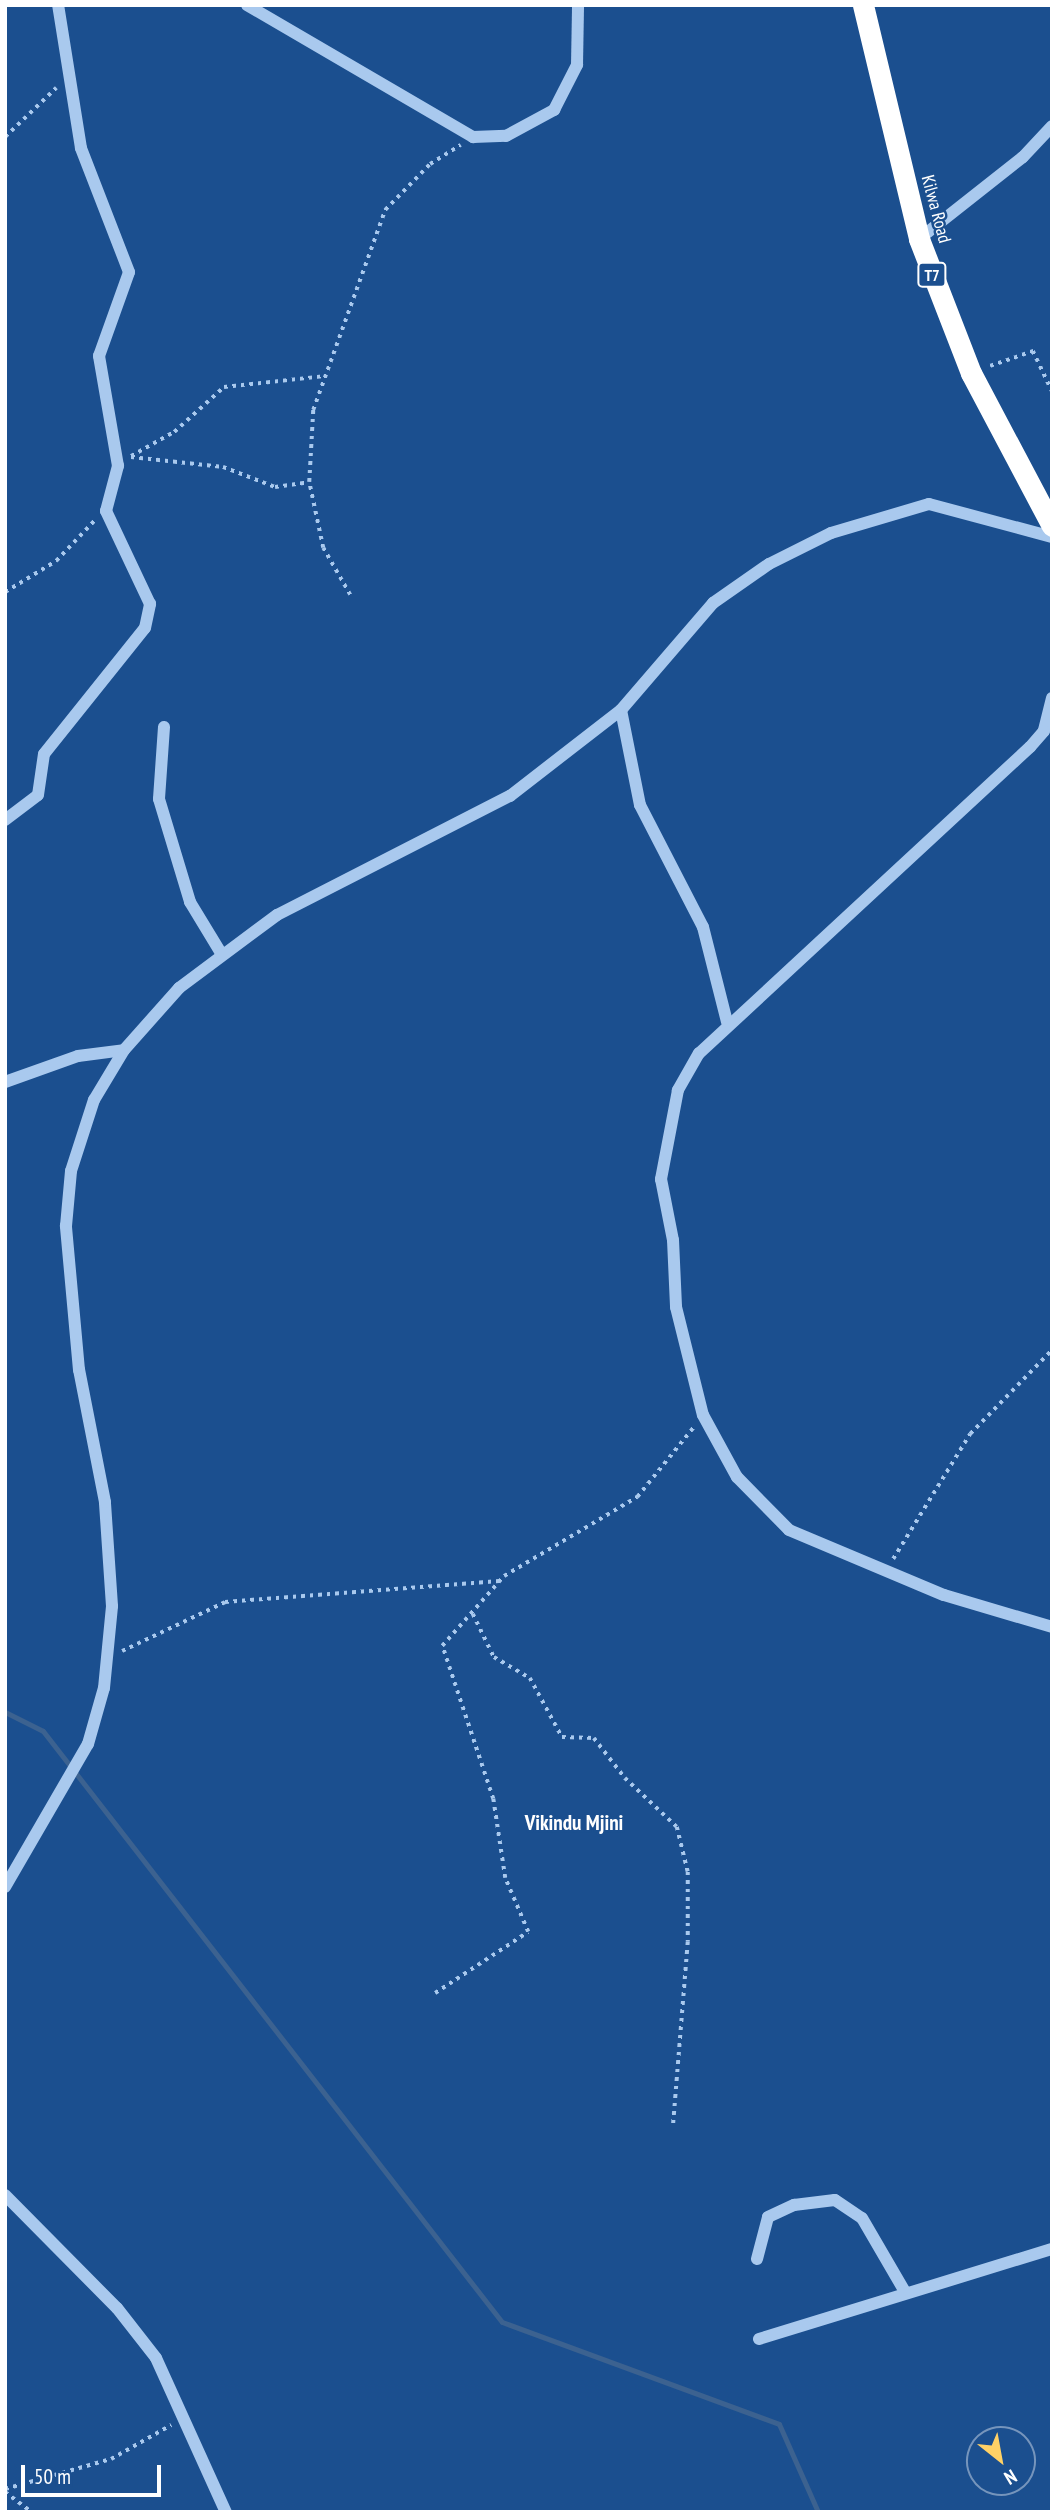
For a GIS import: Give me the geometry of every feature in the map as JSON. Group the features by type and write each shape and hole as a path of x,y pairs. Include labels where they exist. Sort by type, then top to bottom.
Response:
{"highway":[{"name":"Kilwa Road","path":"863,5 919,239 971,373 1052,526"}],"street":[{"path":"5,820 38,795 44,754 145,628 150,604 106,511 123,461 99,356 129,272 81,148 66,78 58,5"},
{"path":"247,5 473,137 506,136 554,110 576,65 578,5"},
{"path":"919,239 1023,157 1052,126"},
{"path":"5,1887 88,1744 107,1657 112,1606 105,1502 79,1370 66,1226 71,1171 94,1100 124,1050 221,953 335,883 510,796 621,710 733,584 831,533 929,503 1052,537"},
{"path":"1052,698 1044,731 1030,747 727,1022 678,1090 661,1179 673,1240 676,1307 703,1415 737,1477 789,1530 885,1573 1052,1627"},
{"path":"621,710 640,805 703,927 727,1022"},
{"path":"164,727 159,799 190,902 221,953"},
{"path":"5,1082 78,1056 124,1050"},
{"path":"5,2195 132,2326 184,2416 226,2512"},
{"path":"757,2259 768,2217 794,2205 835,2200 862,2218 905,2291"},
{"path":"759,2339 905,2291 1052,2249"}],"path":[{"path":"5,137 66,78"},
{"path":"350,595 323,548 309,482 307,434 385,210 430,164 473,137"},
{"path":"971,373 1033,351 1052,391"},
{"path":"123,461 174,432 224,387 326,376"},
{"path":"123,461 223,467 275,487 309,482"},
{"path":"5,592 56,561 106,511"},
{"path":"885,1573 970,1434 1052,1350"},
{"path":"435,1993 528,1932 505,1878 493,1799 441,1648 499,1581 637,1497 703,1415"},
{"path":"107,1657 170,1633 225,1602 499,1581"},
{"path":"472,1614 494,1657 530,1678 562,1737 594,1738 625,1778 677,1827 688,1872 688,1942 673,2127"},
{"path":"5,2491 111,2459 184,2416"},
{"path":"5,2491 32,2512"}],"waterway":[{"path":"5,1712 43,1731 502,2322 779,2424 818,2512"}],"district":[{"name":"Vikindu Mjini","path":"574,1823"}]}
